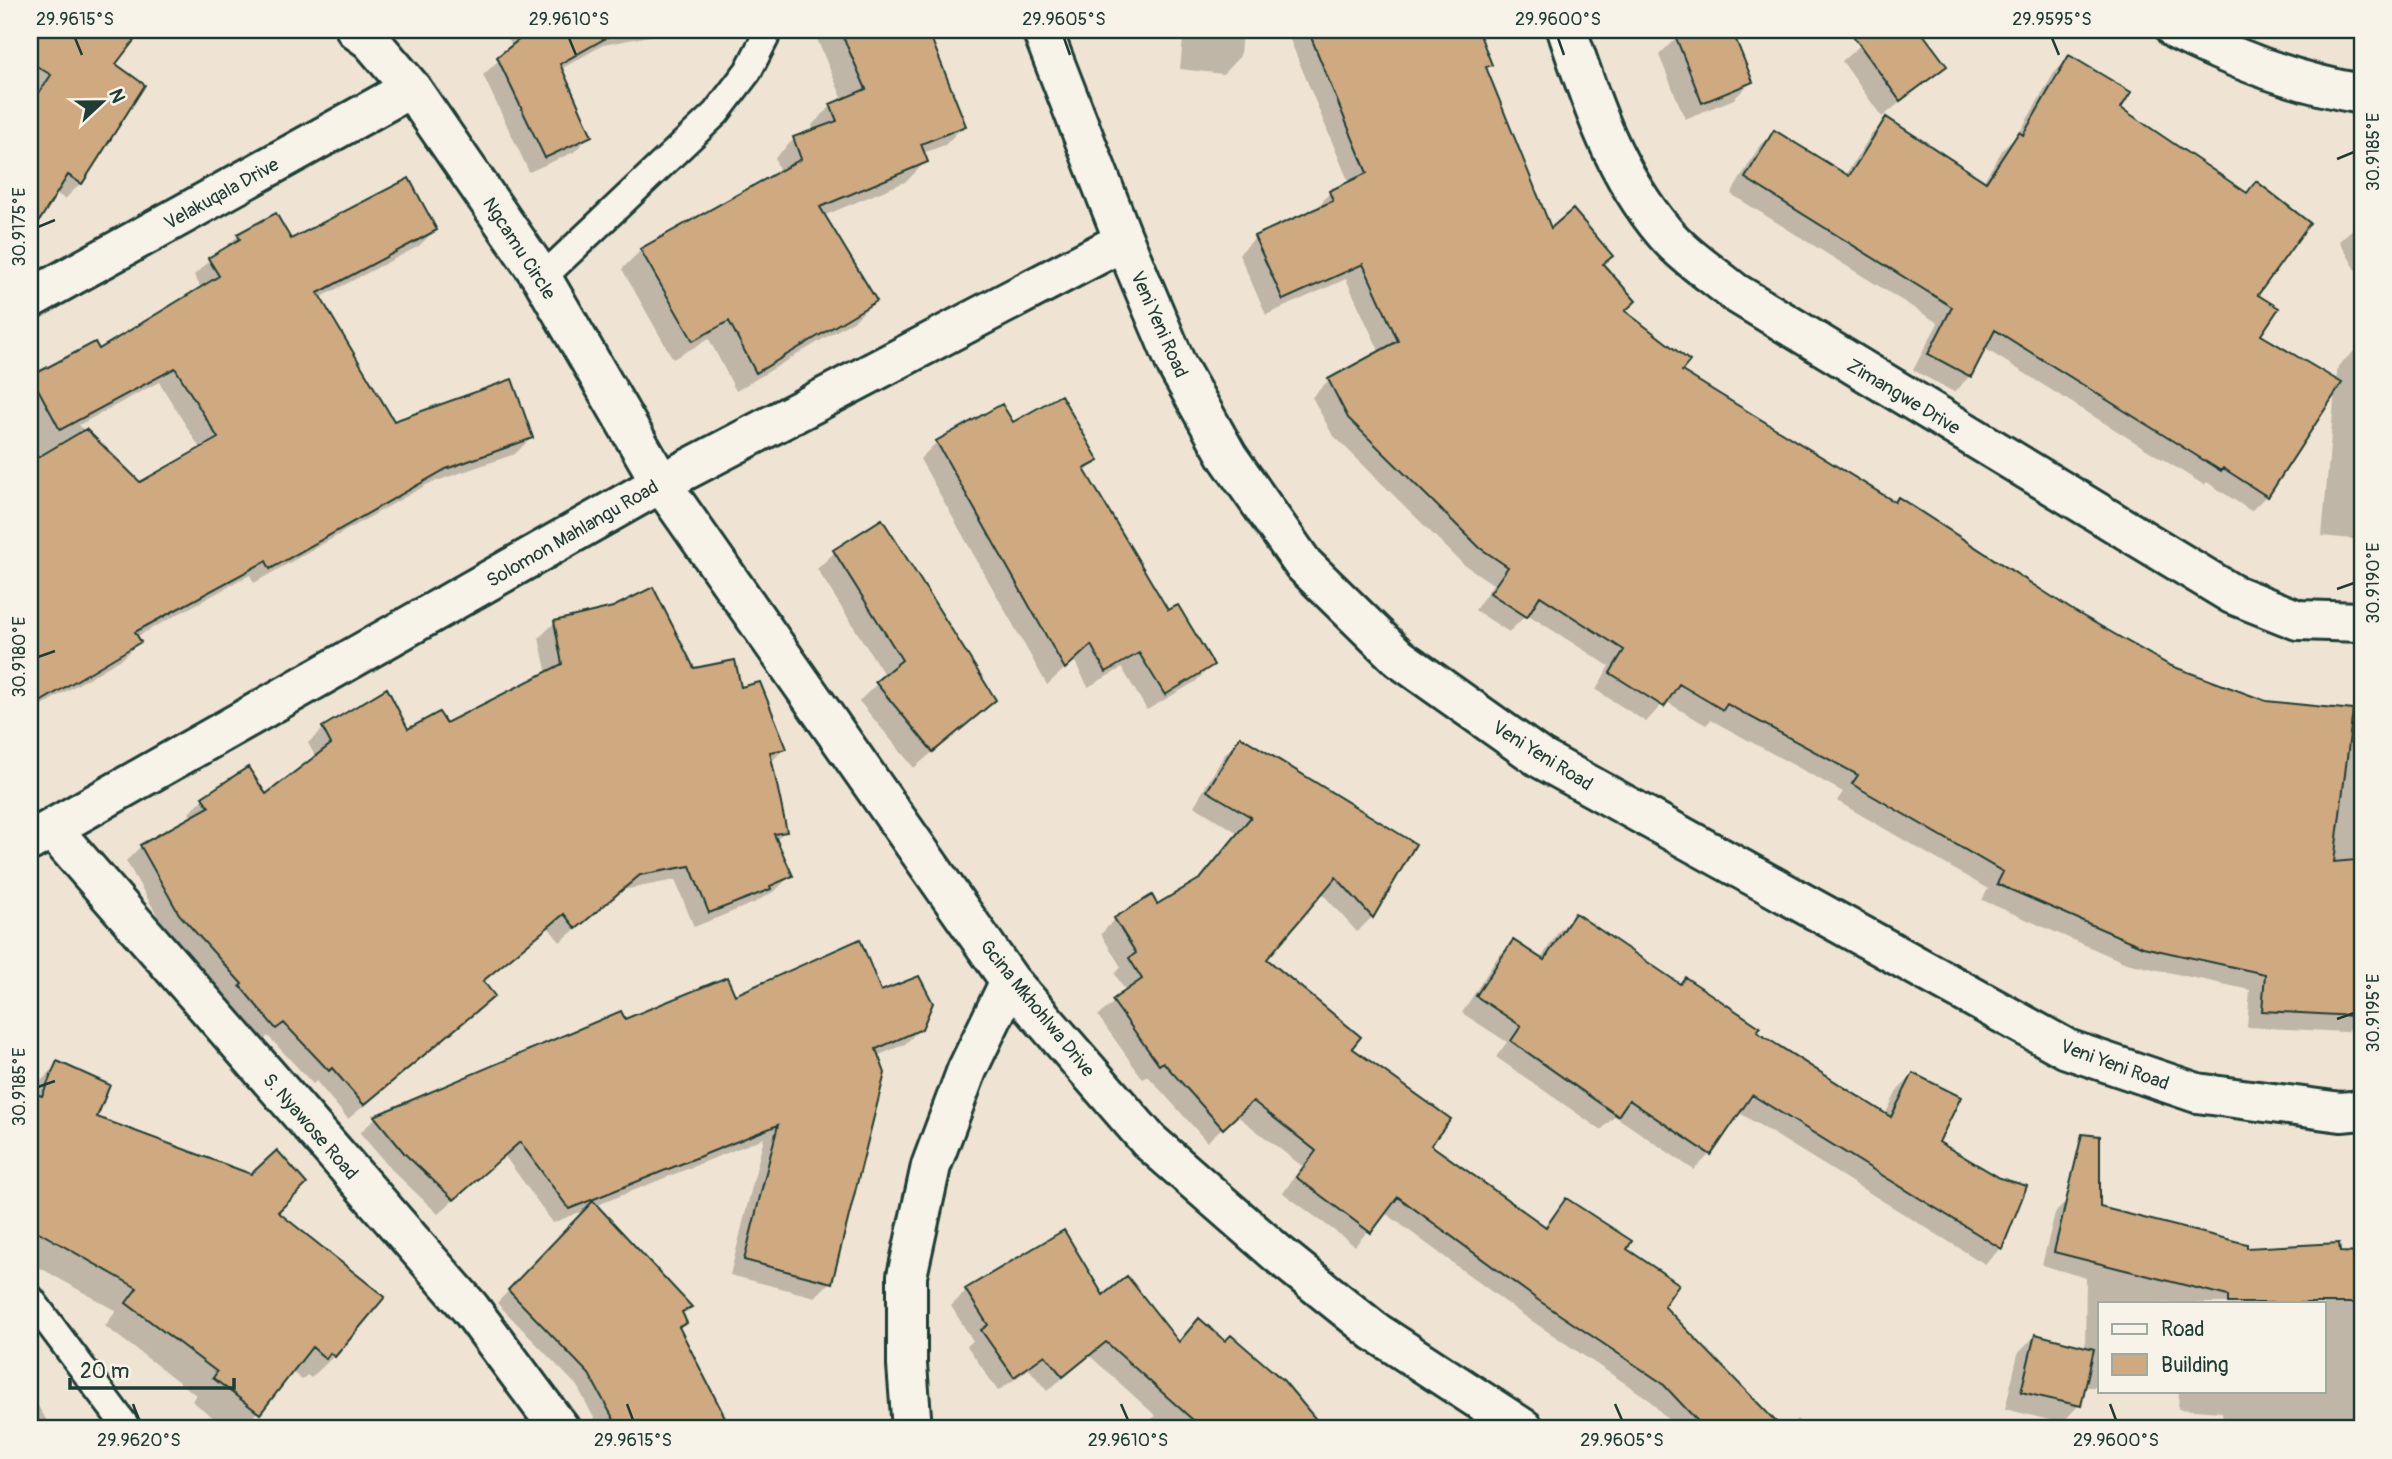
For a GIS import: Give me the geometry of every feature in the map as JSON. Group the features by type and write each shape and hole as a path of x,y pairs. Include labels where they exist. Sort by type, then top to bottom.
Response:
{"street":[{"name":"Ngcamu Circle","path":"356,30 370,40 411,88 542,278 661,483"},
{"name":"Veni Yeni Road","path":"1042,30 1124,241 1176,364 1228,457 1303,564 1399,658 1540,758 2067,1049 2197,1093 2341,1112 2362,1110"},
{"name":"Zimangwe Drive","path":"1567,30 1600,128 1630,186 1665,234 1734,292 2232,594 2298,620 2362,622"},
{"path":"2176,30 2222,53 2288,76 2362,94"},
{"name":"Velakuqala Drive","path":"30,299 411,88"},
{"name":"Solomon Mahlangu Road","path":"41,835 661,483 1124,241"},
{"name":"Gcina Mkhohlwa Drive","path":"661,483 1010,981 1149,1141 1277,1254 1374,1331 1524,1429"},
{"name":"S. Nyawose Road","path":"41,835 470,1308 560,1429"},
{"path":"912,1429 907,1365 907,1276 931,1166 967,1070 1010,981"}],"lane":[{"path":"542,278 716,113 748,71 765,37"},
{"path":"30,1297 128,1429"}],"building":[{"path":"30,30 142,30 116,64 145,85 82,184 68,175 30,236 30,106 51,75 30,62"},
{"path":"531,30 620,30 560,64 592,136 545,158 497,57"},
{"path":"840,30 928,30 966,126 921,144 928,162 820,207 877,301 756,373 729,321 693,341 640,249 801,159 793,137 837,121 830,104 866,89"},
{"path":"1308,30 1478,30 1492,65 1486,67 1551,228 1573,209 1613,256 1603,264 1636,301 1625,311 1690,361 1682,371 1895,502 1898,497 2074,611 2169,665 2266,701 2353,710 2334,862 2356,860 2359,891 2354,1016 2262,1011 2265,974 2143,947 1997,884 2003,872 1852,784 1858,775 1727,704 1723,710 1679,684 1664,707 1610,673 1624,650 1540,596 1527,617 1490,593 1508,567 1480,548 1348,418 1328,379 1398,341 1363,264 1283,300 1254,236 1333,201 1329,191 1367,173"},
{"path":"1673,30 1732,30 1753,82 1702,103"},
{"path":"1849,30 1920,30 1947,66 1900,101"},
{"path":"2069,55 2131,92 2121,108 2247,193 2256,181 2310,223 2258,295 2279,308 2261,335 2342,383 2268,497 2223,468 2221,471 1995,330 1971,377 1928,354 1952,307 1745,178 1774,130 1849,176 1886,117 1986,182 2019,132 2023,135"},
{"path":"409,178 437,230 318,293 394,421 512,379 533,438 446,469 270,569 266,561 135,632 141,642 30,708 30,462 86,429 140,482 218,438 175,368 60,430 31,376 95,342 99,349 219,276 208,258 240,239 237,234 276,213 291,239"},
{"path":"1061,395 1099,461 1084,469 1168,610 1178,605 1214,665 1165,695 1139,653 1106,672 1091,645 1065,669 936,441 1002,404 1013,422"},
{"path":"882,519 996,700 933,752 875,682 902,660 833,550"},
{"path":"653,587 694,668 735,660 741,687 760,682 787,749 770,752 787,832 774,834 793,876 770,886 771,889 709,913 690,866 640,875 576,929 564,914 483,981 495,996 364,1105 332,1068 329,1071 284,1023 276,1029 240,986 242,984 179,914 140,845 209,807 202,797 248,767 266,794 331,744 322,727 387,688 408,729 439,712 446,723 562,664 554,621 613,607"},
{"path":"1240,736 1416,844 1373,918 1336,877 1267,959 1361,1037 1352,1048 1451,1119 1431,1145 1546,1227 1566,1198 1632,1241 1627,1249 1679,1284 1664,1306 1783,1429 1705,1429 1662,1383 1538,1300 1398,1197 1371,1233 1296,1177 1316,1151 1253,1101 1223,1129 1163,1062 1159,1065 1112,1000 1142,979 1129,958 1136,953 1114,918 1152,895 1157,904 1201,878 1251,817 1207,791"},
{"path":"1575,913 1680,984 1685,977 1760,1027 1757,1032 1891,1117 1913,1073 1961,1097 1939,1142 2000,1178 2027,1186 2002,1249 1752,1095 1711,1155 1629,1100 1618,1116 1511,1041 1521,1026 1476,996 1513,940 1544,960"},
{"path":"860,939 881,991 919,976 933,1003 922,1029 876,1049 885,1073 832,1283 744,1260 778,1125 569,1209 520,1142 454,1200 405,1154 374,1116 621,1011 625,1019 727,977 735,995"},
{"path":"57,1061 110,1085 97,1117 251,1174 277,1150 307,1184 278,1212 385,1297 335,1357 330,1353 326,1359 312,1347 260,1414 213,1378 217,1372 126,1303 137,1288 30,1227 30,1092 42,1096"},
{"path":"2082,1134 2100,1136 2100,1207 2247,1244 2247,1248 2339,1243 2340,1252 2362,1253 2362,1303 2228,1302 2228,1296 2054,1252"},
{"path":"593,1201 692,1307 682,1312 687,1323 679,1327 731,1429 619,1429 589,1374 508,1290"},
{"path":"1064,1230 1103,1295 1127,1276 1179,1342 1199,1318 1225,1341 1231,1335 1284,1381 1324,1429 1203,1429 1106,1342 1063,1377 1045,1355 1014,1377 981,1330 988,1325 965,1289"},
{"path":"2035,1334 2094,1349 2081,1406 2021,1392"}]}
